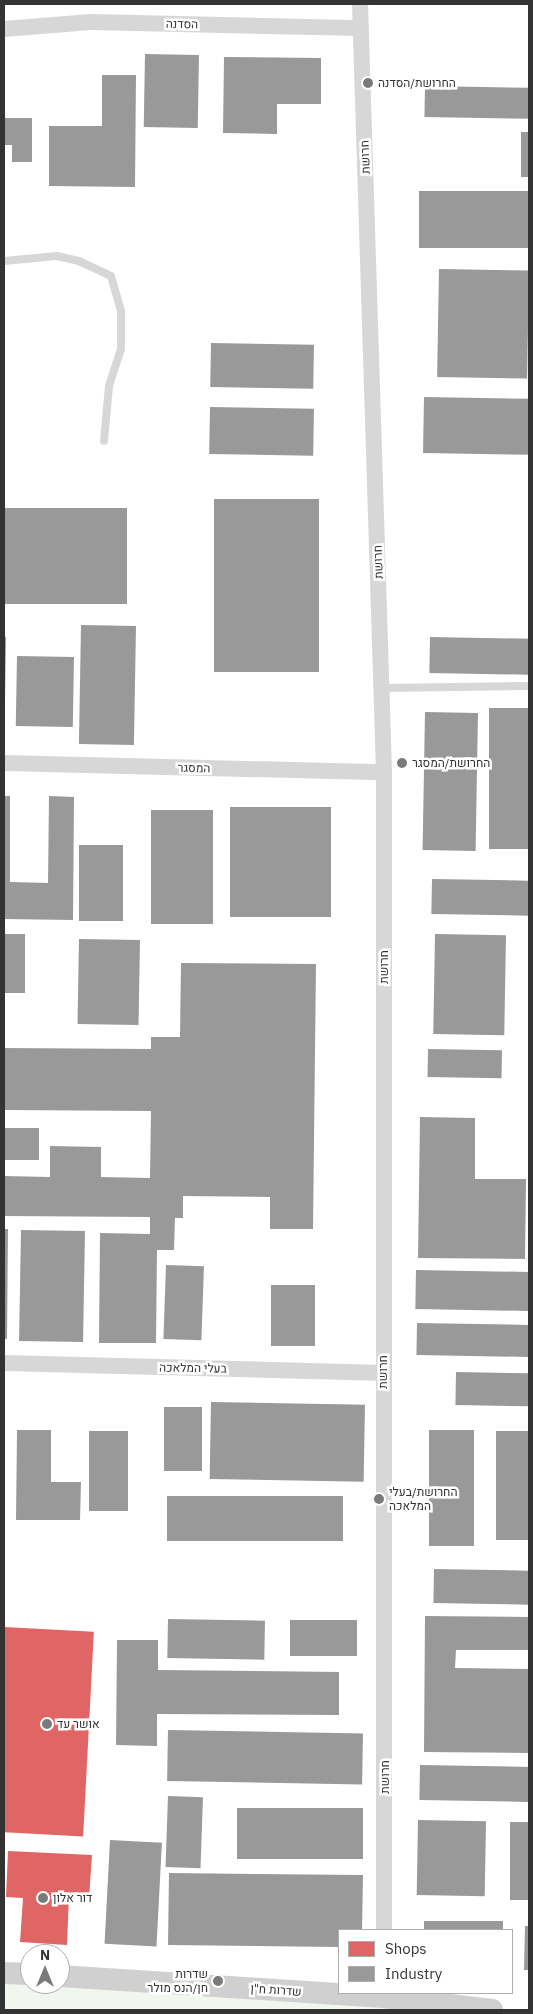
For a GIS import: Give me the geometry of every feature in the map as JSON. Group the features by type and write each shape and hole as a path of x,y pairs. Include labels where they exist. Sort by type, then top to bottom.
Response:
{"street":[{"name":"חרושת","path":"360,4 384,772 384,1929"},
{"name":"הסדנה","path":"4,29 91,22 361,28"},
{"name":"המסגר","path":"4,763 384,772"},
{"name":"בעלי המלאכה","path":"4,1364 383,1373"},
{"path":"4,1973 20,1974"},
{"name":"שדרות ח\"ן","path":"70,1977 492,2010"}],"lane":[{"path":"4,261 57,256 79,261 111,276 121,312 121,349 108,386 104,442"},
{"path":"382,688 529,686"}],"shaded area":[{"path":"4,1977 20,1981 20,1994 70,1994 70,1986 456,2010 4,2010"}],"building: Shops":[{"name":"אושר עד","path":"4,1627 94,1632 83,1836 4,1832"},
{"name":"דור אלון","path":"8,1851 92,1855 89,1899 69,1897 67,1944 20,1942 23,1898 6,1897"}],"building: Industry":[{"path":"145,54 199,55 198,128 144,127"},
{"path":"224,57 321,58 321,104 277,104 277,134 223,133"},
{"path":"102,75 136,75 135,187 49,186 49,126 102,126"},
{"path":"425,86 529,88 528,119 424,117"},
{"path":"4,118 32,118 32,162 12,162 12,145 4,145"},
{"path":"521,132 529,132 529,177 521,177"},
{"path":"419,191 529,191 529,248 419,248"},
{"path":"439,269 529,271 527,379 437,377"},
{"path":"211,343 314,345 313,389 210,387"},
{"path":"424,397 529,399 528,455 423,453"},
{"path":"210,407 314,409 313,456 209,454"},
{"path":"214,499 319,499 319,672 214,672"},
{"path":"4,508 127,508 127,604 4,604"},
{"path":"81,625 136,626 134,745 79,744"},
{"path":"4,637 6,637 5,701 4,701"},
{"path":"430,637 529,639 528,675 429,673"},
{"path":"17,656 74,657 73,727 16,726"},
{"path":"489,708 529,708 529,849 489,849"},
{"path":"425,712 478,713 476,851 423,850"},
{"path":"4,796 10,796 10,882 48,883 49,796 74,797 73,920 4,919"},
{"path":"230,807 331,807 331,917 230,917"},
{"path":"151,810 213,810 213,924 151,924"},
{"path":"79,845 123,845 123,921 79,921"},
{"path":"432,879 529,881 528,916 431,914"},
{"path":"4,934 25,934 25,993 4,993"},
{"path":"435,934 506,935 504,1035 433,1034"},
{"path":"79,939 140,940 139,1025 78,1024"},
{"path":"181,963 316,964 313,1229 270,1229 270,1197 183,1196 183,1218 175,1218 174,1250 157,1250 156,1343 99,1343 100,1233 150,1234 150,1217 4,1216 4,1176 50,1177 50,1146 101,1147 101,1177 150,1178 151,1111 4,1110 4,1048 151,1049 151,1037 180,1037"},
{"path":"428,1049 502,1050 502,1078 428,1077"},
{"path":"420,1117 475,1118 475,1179 526,1179 525,1259 418,1258"},
{"path":"4,1128 39,1128 39,1160 4,1160"},
{"path":"4,1229 8,1229 7,1339 4,1339"},
{"path":"21,1230 85,1231 83,1342 19,1341"},
{"path":"166,1265 204,1266 201,1340 163,1339"},
{"path":"416,1270 529,1272 528,1311 415,1309"},
{"path":"271,1285 315,1285 315,1346 271,1346"},
{"path":"417,1323 529,1325 528,1357 416,1355"},
{"path":"456,1372 529,1373 528,1406 455,1405"},
{"path":"211,1402 365,1405 364,1482 210,1479"},
{"path":"164,1407 202,1407 202,1471 164,1471"},
{"path":"17,1430 51,1430 51,1482 81,1482 80,1520 16,1520"},
{"path":"429,1430 474,1430 474,1546 429,1546"},
{"path":"89,1431 128,1431 128,1511 89,1511"},
{"path":"496,1431 529,1431 529,1540 496,1540"},
{"path":"167,1496 343,1496 343,1541 167,1541"},
{"path":"434,1569 529,1571 528,1605 433,1603"},
{"path":"425,1616 529,1617 529,1650 456,1650 455,1668 529,1669 529,1753 424,1752"},
{"path":"168,1619 265,1621 264,1660 167,1658"},
{"path":"290,1620 357,1620 357,1656 290,1656"},
{"path":"117,1640 158,1640 158,1670 339,1672 339,1715 157,1714 157,1746 116,1745"},
{"path":"168,1730 363,1733 362,1784 167,1781"},
{"path":"420,1765 529,1767 528,1802 419,1800"},
{"path":"168,1796 203,1797 201,1868 166,1867"},
{"path":"237,1808 363,1808 363,1859 237,1859"},
{"path":"418,1820 486,1821 485,1896 417,1895"},
{"path":"510,1822 529,1822 529,1900 510,1900"},
{"path":"110,1840 162,1843 156,1947 105,1944"},
{"path":"169,1873 363,1875 362,1929 338,1929 338,1947 168,1945"},
{"path":"424,1921 503,1921 503,1929 424,1929"},
{"path":"525,1926 529,1926 529,1970 524,1970"}],"place":[{"name":"החרושת/הסדנה","path":"368,83"},
{"name":"החרושת/המסגר","path":"402,763"},
{"name":"החרושת/בעלי המלאכה","path":"379,1499"},
{"name":"אושר עד","path":"47,1724"},
{"name":"דור אלון","path":"43,1898"},
{"name":"שדרות חן/הנס מולר","path":"218,1981"}]}
